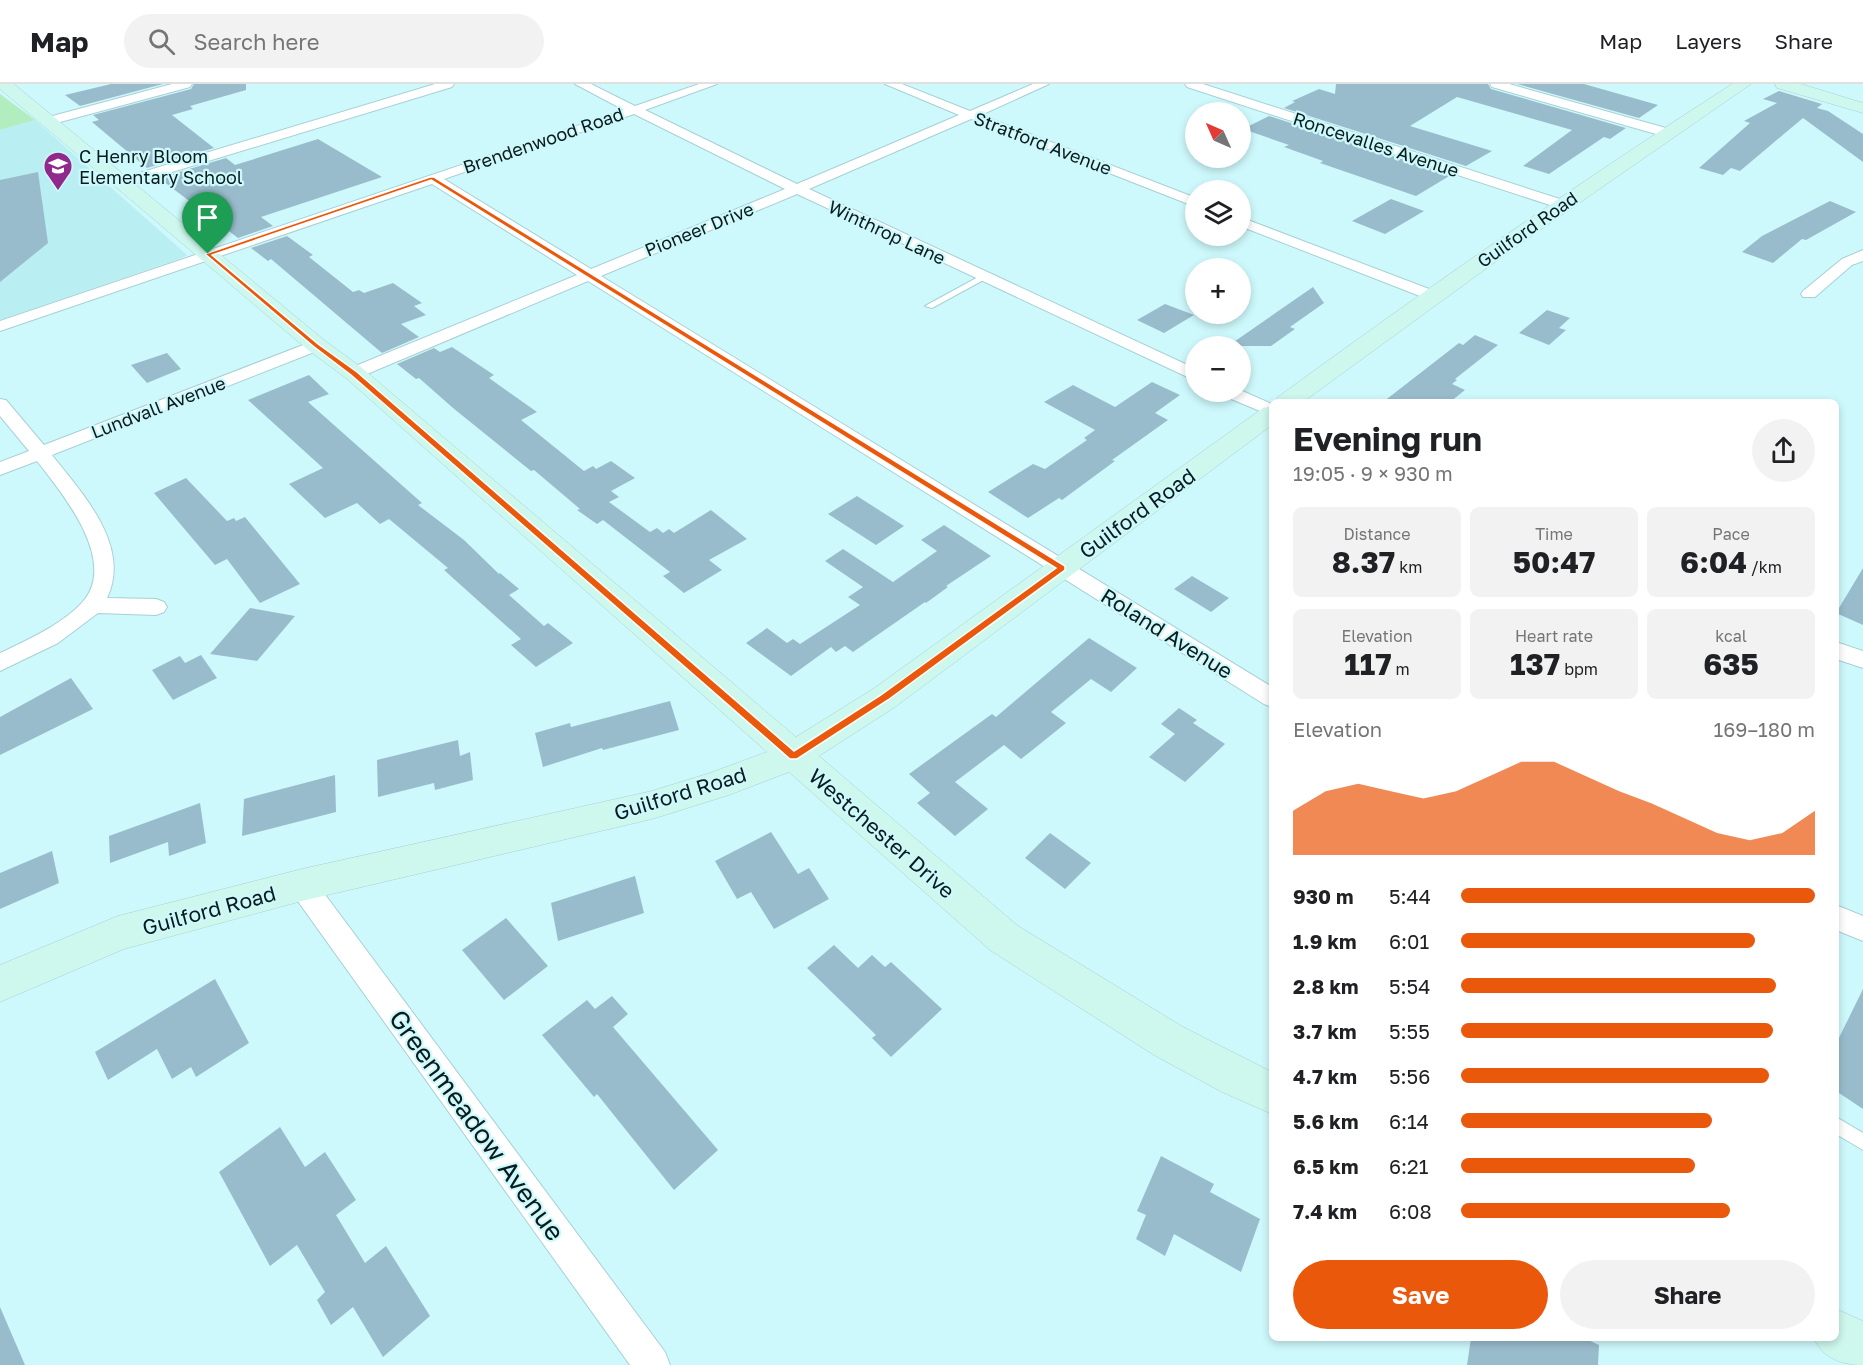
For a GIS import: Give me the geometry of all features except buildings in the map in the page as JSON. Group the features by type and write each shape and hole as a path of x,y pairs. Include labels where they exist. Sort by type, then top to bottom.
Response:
{"street":[{"name":"Westchester Drive","path":"4,84 316,345 354,374 1004,938 1123,1015 1246,1082 1269,1092"},
{"path":"48,121 186,84"},
{"path":"121,183 448,84"},
{"name":"Winthrop Lane","path":"581,84 796,189 1185,371"},
{"name":"Brendenwood Road","path":"0,326 711,84"},
{"name":"Stratford Avenue","path":"891,84 1185,199"},
{"name":"Pioneer Drive","path":"354,374 1043,84"},
{"name":"Roncevalles Avenue","path":"1191,84 1561,204"},
{"path":"1496,84 1668,133"},
{"name":"Guilford Road","path":"1291,399 1431,295 1561,204 1743,84"},
{"path":"1784,84 1863,108"},
{"name":"Roland Avenue","path":"432,178 1269,696"},
{"path":"1251,224 1431,295"},
{"path":"1809,294 1847,262 1863,255"},
{"name":"Lundvall Avenue","path":"0,469 316,345"},
{"path":"1251,402 1269,411"},
{"path":"0,404 89,518 104,559 104,577 93,605 59,631 0,663"},
{"name":"Guilford Road","path":"0,984 118,933 302,885 652,805 717,785 793,756 884,698 1269,414"},
{"path":"93,605 156,607"},
{"path":"1839,651 1863,660"},
{"name":"Greenmeadow Avenue","path":"302,885 652,1365"},
{"path":"1839,918 1863,929"},
{"path":"1839,1335 1863,1348"}],"lane":[{"path":"929,306 985,277"},
{"path":"1839,1127 1863,1142"}],"shaded area":[{"name":"C Henry Bloom Elementary School","path":"35,120 187,255 0,320 0,130"}],"green space":[{"path":"0,94 35,120 0,130"}],"place":[{"name":"C Henry Bloom Elementary School","path":"58,192"}],"route":[{"path":"432,178 1062,568 884,698 793,756 354,374 208,254 432,178"}]}
